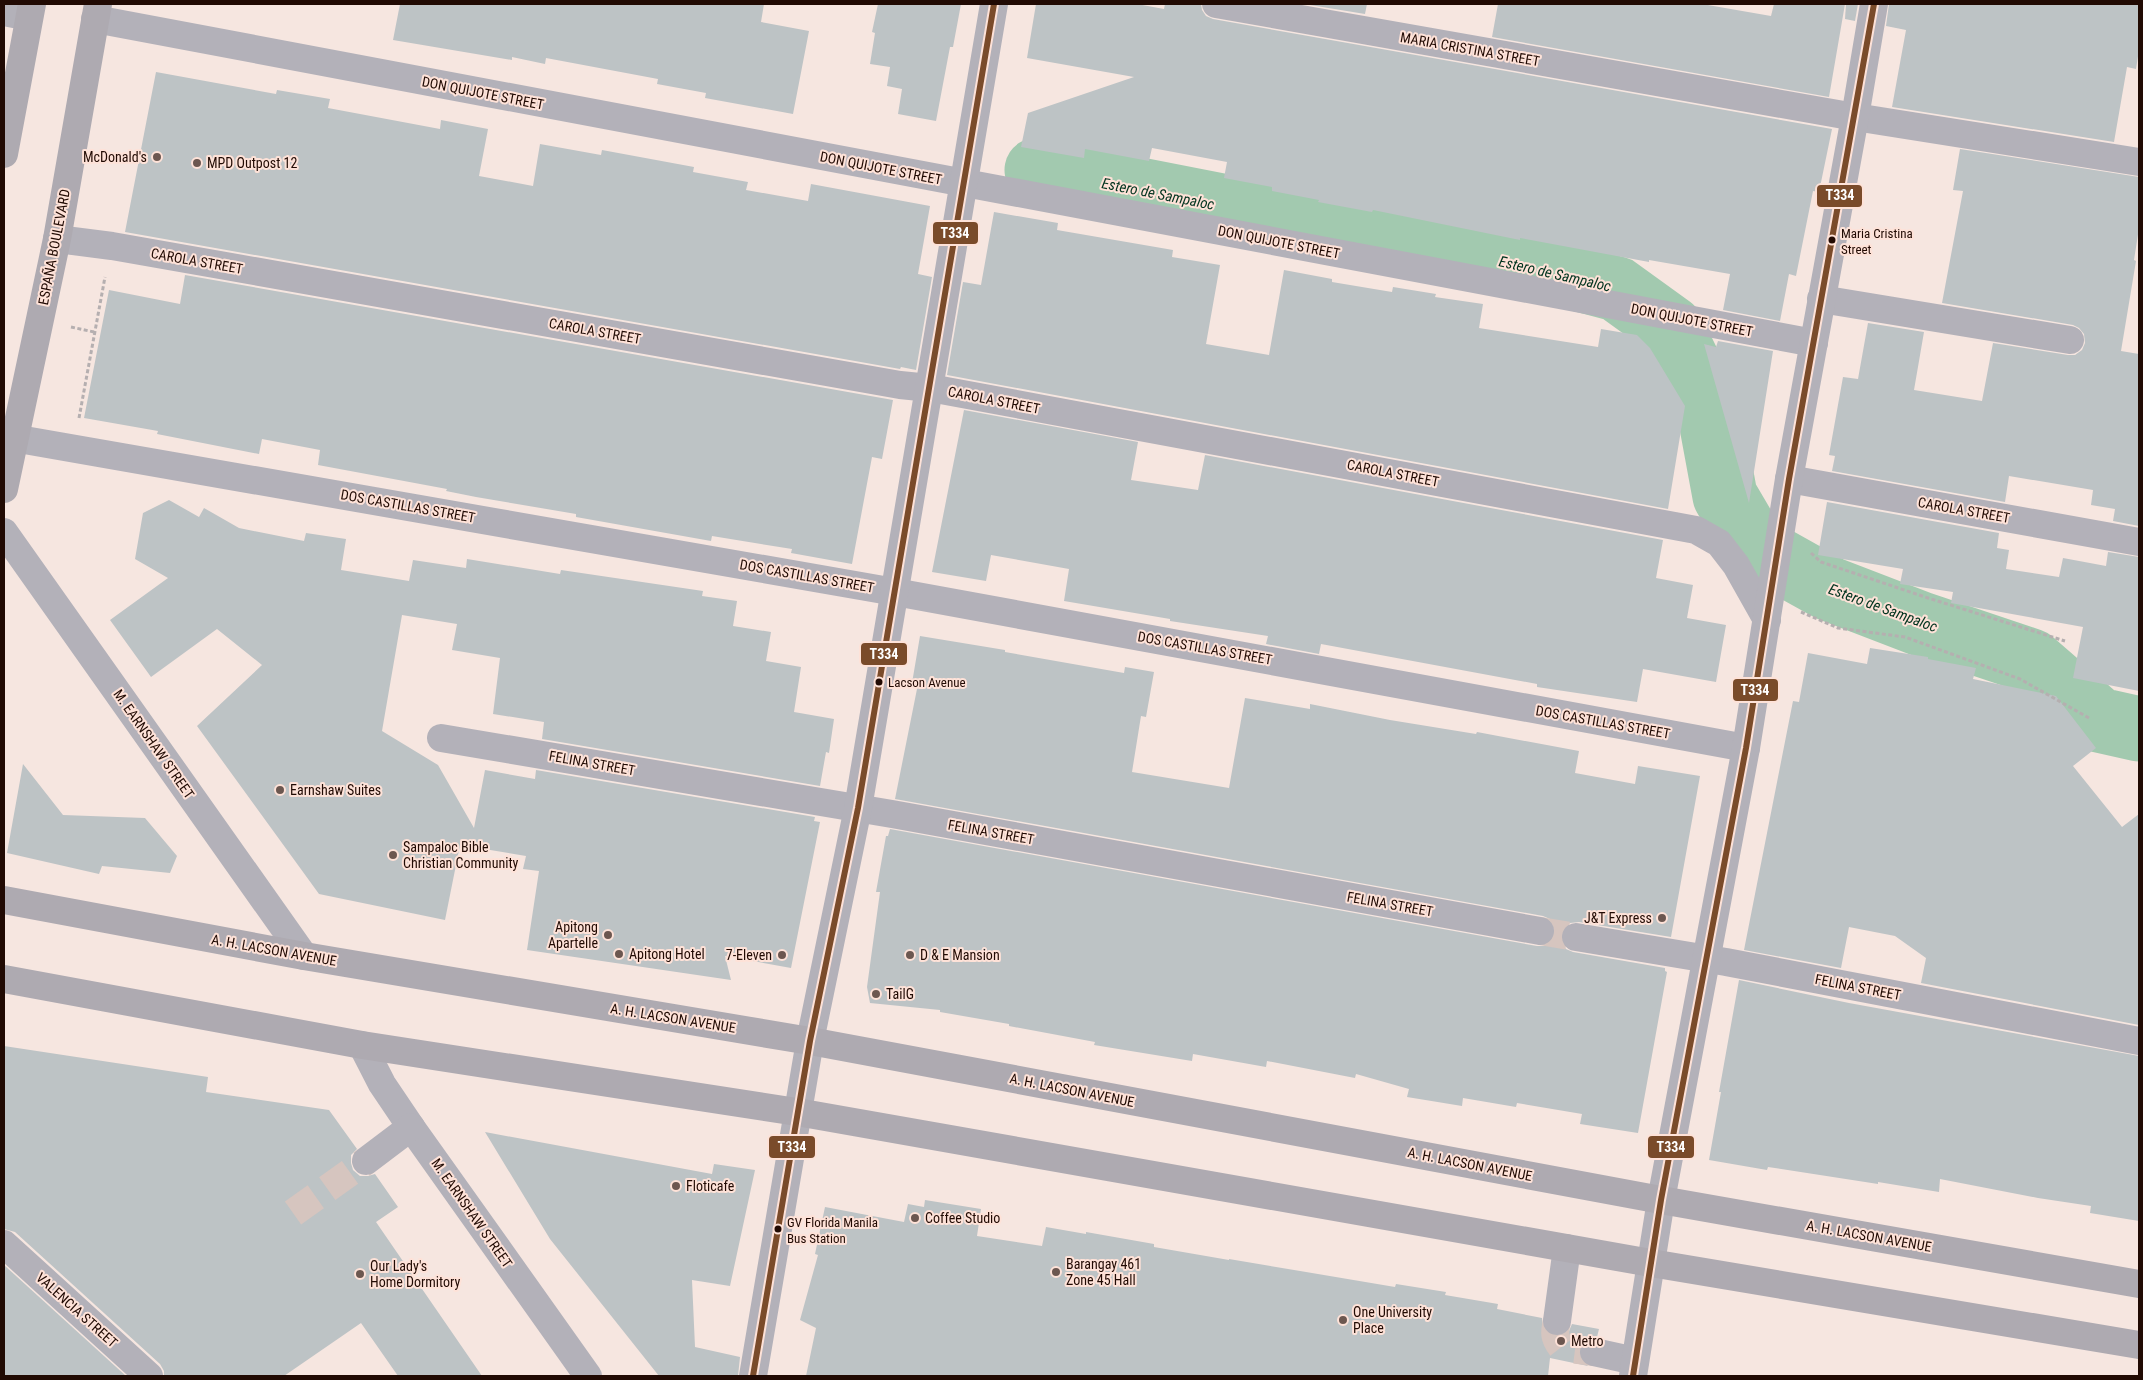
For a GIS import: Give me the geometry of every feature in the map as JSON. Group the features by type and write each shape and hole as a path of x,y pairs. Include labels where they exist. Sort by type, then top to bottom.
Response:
{"main road":[{"path":"4,154 22,11"},
{"name":"ESPAÑA BOULEVARD","path":"4,489 13,438 57,239 97,12"},
{"name":"A. H. LACSON AVENUE","path":"4,900 304,956 810,1041 1661,1200 2139,1284"},
{"path":"4,978 362,1045 797,1112 1651,1263 2139,1345"}],"street":[{"path":"753,1376 810,1041 858,808 994,4"},
{"name":"MARIA CRISTINA STREET","path":"1216,4 1855,117 2139,162"},
{"path":"1594,1352 1634,1368 1661,1200 1708,960 1746,748 1790,479 1874,4"},
{"name":"DON QUIJOTE STREET","path":"97,12 963,183 1814,343"},
{"name":"CAROLA STREET","path":"57,239 112,246 900,385 930,388 1696,530 1719,543 1736,565 1770,601"},
{"path":"1821,299 2070,340"},
{"name":"DOS CASTILLAS STREET","path":"13,438 895,592 1746,748"},
{"name":"CAROLA STREET","path":"1790,479 2139,542"},
{"name":"M. EARNSHAW STREET","path":"4,532 304,956"},
{"name":"FELINA STREET","path":"441,738 858,808 1540,931"},
{"name":"FELINA STREET","path":"1576,937 2139,1041"},
{"name":"M. EARNSHAW STREET","path":"362,1045 382,1084 411,1127 588,1376"},
{"path":"366,1161 411,1127"},
{"name":"VALENCIA STREET","path":"4,1244 149,1376"},
{"path":"1557,1321 1567,1248"}],"path":[{"path":"77,426 106,272"},
{"path":"76,327 94,332"},
{"path":"1781,537 1821,562 2065,641"},
{"path":"1770,601 1838,628 1906,637 2020,679 2089,718"}],"building":[{"path":"400,4 764,4 761,22 809,31 793,114 705,98 706,93 657,84 658,79 546,58 545,64 512,57 512,60 393,40"},
{"path":"878,4 961,4 953,47 950,47 936,121 898,114 902,89 887,86 890,67 870,64 875,33 872,32"},
{"path":"1036,4 1137,4 1164,9 1165,4 1201,4 1206,16 1213,19 1832,129 1819,192 1813,191 1796,276 1789,274 1780,321 1723,310 1730,274 1649,260 1649,262 1520,238 1520,240 1373,210 1372,212 1318,202 1319,200 1272,191 1272,187 1224,178 1227,162 1152,148 1149,161 1085,149 1084,158 1021,147 1028,113 1134,77 1027,58"},
{"path":"1304,4 1367,4 1365,14"},
{"path":"1498,4 1702,4 1771,16 1774,4 1845,4 1829,97 1492,37"},
{"path":"1846,4 1858,4 1855,21 1845,19"},
{"path":"1889,4 2139,4 2139,50 2136,69 2127,67 2114,142 1892,107 1906,30 1886,26"},
{"path":"156,72 276,94 277,90 330,99 328,108 440,129 441,120 488,129 479,176 533,186 540,144 601,155 602,150 694,167 693,172 748,182 746,190 808,201 811,184 930,206 918,274 932,277 916,370 901,367 900,369 125,232"},
{"path":"1960,149 2139,177 2139,228 2134,260 2136,261 2121,351 2139,354 2139,526 2113,521 2115,509 2091,505 2093,490 2009,476 2005,502 1832,471 1835,456 1829,455 1843,377 1858,379 1868,323 1924,332 1914,390 1982,401 1993,343 2075,355 2082,350 2085,343 2084,334 2073,325 1942,303 1963,191 1953,190"},
{"path":"994,212 1058,223 1057,230 1173,250 1172,257 1220,265 1206,344 1269,355 1284,270 1332,279 1332,282 1392,292 1393,287 1436,294 1435,297 1483,304 1479,328 1598,347 1601,329 1637,335 1650,348 1685,406 1668,509 947,375 963,282 981,285"},
{"path":"185,275 893,400 882,459 872,457 852,564 791,553 792,549 712,536 711,541 576,517 576,514 476,497 446,491 447,489 318,465 320,450 262,439 259,454 157,434 158,431 84,418 109,290 180,304"},
{"path":"1718,341 1773,351 1749,503 1704,344 1716,347"},
{"path":"964,410 1138,442 1131,480 1198,490 1205,455 1663,540 1656,578 1693,585 1687,618 1726,625 1716,682 1643,669 1637,702 1537,687 1537,684 1321,644 1319,654 1266,644 1268,636 1170,621 1170,619 1064,601 1069,569 991,555 986,581 932,572"},
{"path":"169,500 199,517 204,508 239,528 304,541 306,533 346,539 341,570 409,581 413,560 466,568 467,559 560,574 561,570 703,591 702,596 737,601 733,626 771,632 766,661 801,667 794,712 834,719 829,753 826,752 820,786 542,739 544,722 493,714 500,658 452,650 457,624 402,615 382,731 438,765 474,828 485,770 535,779 536,770 815,817 814,821 820,822 791,968 725,956 731,980 527,950 539,871 523,869 526,856 460,845 445,920 319,894 197,726 262,665 217,629 151,677 110,620 168,578 135,559 143,513"},
{"path":"1827,502 1999,533 1997,548 2009,550 2006,569 2059,577 2063,558 2106,566 2108,552 2139,557 2139,691 2073,678 2083,627 1951,603 1953,592 1900,584 1903,569 1818,555"},
{"path":"920,636 1124,673 1125,667 1154,672 1146,717 1141,716 1132,772 1229,788 1245,698 1310,709 1310,704 1390,720 1476,734 1477,732 1579,751 1575,773 1635,784 1638,766 1700,776 1671,937 1579,922 1570,923 1564,927 1561,934 1562,943 1566,949 1573,952 1665,968 1667,972 1638,1133 1580,1124 1582,1114 1517,1103 1516,1107 1463,1098 1462,1106 1407,1097 1409,1089 1356,1074 1355,1078 1267,1061 1266,1067 1193,1054 1192,1061 1094,1045 1095,1042 940,1012 940,1010 870,1003 867,987 880,892 876,892 886,836 888,836 890,829 1537,946 1545,946 1552,941 1555,933 1555,926 1550,919 1543,916 895,799 918,684 912,683"},
{"path":"1870,648 1928,657 1928,659 1976,668 1973,679 2056,696 2096,748 2073,766 2122,827 2139,814 2139,1025 1921,983 1926,958 1895,936 1849,927 1841,968 1744,950 1793,701 1799,702 1808,653 1867,664"},
{"path":"23,764 63,815 145,818 177,856 170,873 102,866 99,874 7,853"},
{"path":"1739,980 1849,1003 2139,1056 2139,1221 2090,1213 2091,1206 1940,1179 1939,1192 1768,1167 1767,1170 1709,1160"},
{"path":"4,1046 208,1077 206,1092 329,1110 357,1149 351,1155 353,1170 360,1176 375,1174 398,1207 376,1222 482,1376 398,1376 361,1323 284,1376 164,1376 164,1371 160,1364 15,1232 4,1229"},
{"path":"485,1132 712,1174 714,1164 755,1170 730,1286 692,1280 695,1347 740,1357 738,1376 659,1376 550,1239"},
{"path":"925,1200 981,1209 977,1236 1042,1246 1046,1227 1086,1234 1086,1232 1154,1244 1154,1247 1229,1260 1395,1287 1396,1284 1446,1292 1445,1295 1498,1304 1497,1309 1542,1318 1543,1327 1547,1333 1554,1336 1563,1335 1569,1331 1572,1324 1599,1329 1597,1337 1589,1337 1582,1342 1579,1348 1579,1357 1588,1366 1550,1358 1548,1376 806,1376 816,1328 800,1320 818,1255 815,1254 825,1207 904,1222 908,1204 924,1207"},
{"path":"4,1265 126,1376 4,1376"}],"waterway":[{"name":"Estero de Sampaloc","path":"1037,170 1538,268 1617,289 1671,328 1708,404 1725,496 1755,547 1830,589 1921,624 2031,661 2099,720 2139,729"}],"tunnel":[{"path":"1540,931 1576,937"},
{"path":"293,1213 366,1161"},
{"path":"1557,1321 1555,1335 1562,1348 1594,1352"}],"transit line":[{"name":"T334","path":"753,1376 810,1041 858,808 994,4"},
{"name":"T334","path":"1633,1376 1661,1200 1746,748 1789,479 1874,4"}],"place":[{"name":"McDonald's","path":"157,157"},
{"name":"MPD Outpost 12","path":"197,163"},
{"name":"Maria Cristina Street","path":"1832,240"},
{"name":"Lacson Avenue","path":"879,682"},
{"name":"Earnshaw Suites","path":"280,790"},
{"name":"Sampaloc Bible Christian Community","path":"393,855"},
{"name":"J&T Express","path":"1662,918"},
{"name":"Apitong Apartelle","path":"608,935"},
{"name":"Apitong Hotel","path":"619,954"},
{"name":"7-Eleven","path":"782,955"},
{"name":"D & E Mansion","path":"910,955"},
{"name":"TailG","path":"876,994"},
{"name":"Floticafe","path":"676,1186"},
{"name":"Coffee Studio","path":"915,1218"},
{"name":"GV Florida Manila Bus Station","path":"778,1229"},
{"name":"Barangay 461 Zone 45 Hall","path":"1056,1272"},
{"name":"Our Lady's Home Dormitory","path":"360,1274"},
{"name":"One University Place","path":"1343,1320"},
{"name":"Metro","path":"1561,1341"}]}
